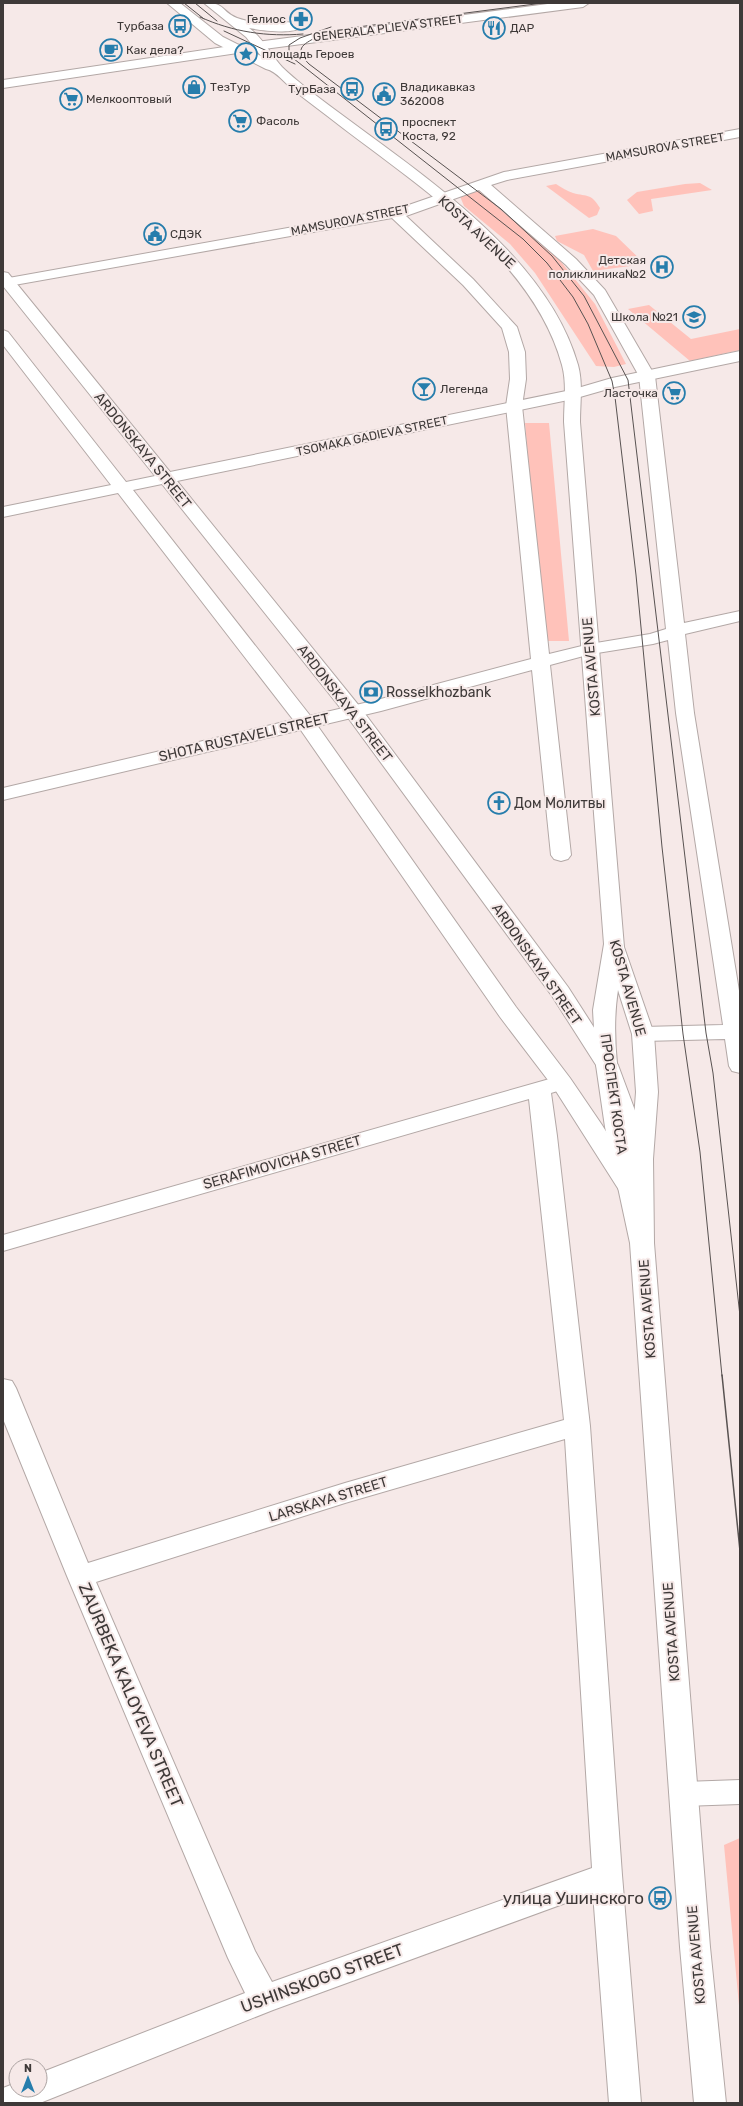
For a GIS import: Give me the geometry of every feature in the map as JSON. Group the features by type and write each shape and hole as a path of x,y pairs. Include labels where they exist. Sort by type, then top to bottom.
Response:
{"main road":[{"name":"KOSTA AVENUE","path":"174,3 219,40 278,70 442,198 488,237 518,269 559,332 570,366 573,394 572,422 614,944 643,1034 647,1092 642,1158 642,1243 695,1947 710,2103"},
{"name":"KOSTA AVENUE","path":"210,3 250,34 278,70"},
{"name":"GENERALA PLIEVA STREET","path":"432,11 493,3"},
{"name":"GENERALA PLIEVA STREET","path":"3,84 258,46 583,3"},
{"path":"230,19 264,27 295,27"},
{"name":"GENERALA PLIEVA STREET","path":"78,72 219,40 311,25"},
{"name":"MAMSUROVA STREET","path":"5,281 395,213 504,176 740,133"},
{"path":"480,184 571,262 600,293 647,376 685,713 737,1031 740,1066"},
{"path":"395,213 468,282 509,327 518,352 518,379 514,406 561,856"},
{"name":"ARDONSKAYA STREET","path":"5,281 353,711 560,992 607,1065 642,1158"},
{"path":"3,335 305,722 508,1012 550,1086 594,1130 630,1189"},
{"name":"TSOMAKA GADIEVA STREET","path":"3,512 573,394 740,356"},
{"name":"SHOTA RUSTAVELI STREET","path":"3,794 353,711 590,649 653,639 690,627 740,616"},
{"name":"ПРОСПЕКТ КОСТА","path":"614,944 604,1010 607,1065 616,1127 642,1243"},
{"path":"643,1034 737,1031"},
{"path":"550,1086 547,1144 577,1426 607,1875 625,2103"},
{"name":"SERAFIMOVICHA STREET","path":"3,1243 312,1153 550,1086"},
{"name":"ZAURBEKA KALOYEVA STREET","path":"3,1388 80,1576 243,1958 265,1998"},
{"name":"LARSKAYA STREET","path":"80,1576 345,1493 577,1426"},
{"path":"684,1794 740,1792"},
{"name":"USHINSKOGO STREET","path":"48,2085 265,1998 607,1875"},
{"path":"3,2103 15,2098"}],"shaded area":[{"path":"700,183 712,190 651,199 653,211 639,214 627,200 637,192"},
{"path":"556,184 571,192 594,200 600,208 597,215 589,218 546,186"},
{"path":"480,190 554,253 595,304 626,364 614,367 596,366 535,273 510,244 464,206 459,194"},
{"path":"593,229 616,236 645,264 593,271 584,255 557,241 555,236"},
{"path":"649,305 691,339 740,329 740,350 690,361 628,309"},
{"path":"525,423 549,423 569,641 544,641"},
{"path":"740,1838 740,2016 724,1845"}],"tram line":[{"path":"184,3 203,18"},
{"path":"195,3 217,21"},
{"path":"327,31 543,3"},
{"path":"203,18 238,30 250,32 276,35 303,34"},
{"path":"331,27 300,38 289,45 289,55 523,239 547,263 573,297 588,324 612,381 636,575 662,847 683,1034 700,1152 722,1376"},
{"path":"224,31 295,64"},
{"path":"320,35 302,46 301,54 309,64 501,209 552,256 584,296 628,380 706,1033 713,1073 740,1316"},
{"path":"722,1375 740,1551"}],"place":[{"name":"Гелиос","path":"301,19"},
{"name":"Турбаза","path":"180,26"},
{"name":"ДАР","path":"494,28"},
{"name":"Как дела?","path":"111,50"},
{"name":"площадь Героев","path":"246,54"},
{"name":"ТезТур","path":"194,87"},
{"name":"ТурБаза","path":"352,89"},
{"name":"Владикавказ 362008","path":"384,94"},
{"name":"Мелкооптовый","path":"71,99"},
{"name":"Фасоль","path":"240,121"},
{"name":"проспект Коста, 92","path":"386,129"},
{"name":"СДЭК","path":"155,234"},
{"name":"Детская поликлиника№2","path":"662,267"},
{"name":"Школа №21","path":"694,317"},
{"name":"Легенда","path":"424,389"},
{"name":"Ласточка","path":"674,393"},
{"name":"Rosselkhozbank","path":"371,692"},
{"name":"Дом Молитвы","path":"499,803"},
{"name":"улица Ушинского","path":"660,1898"}]}
